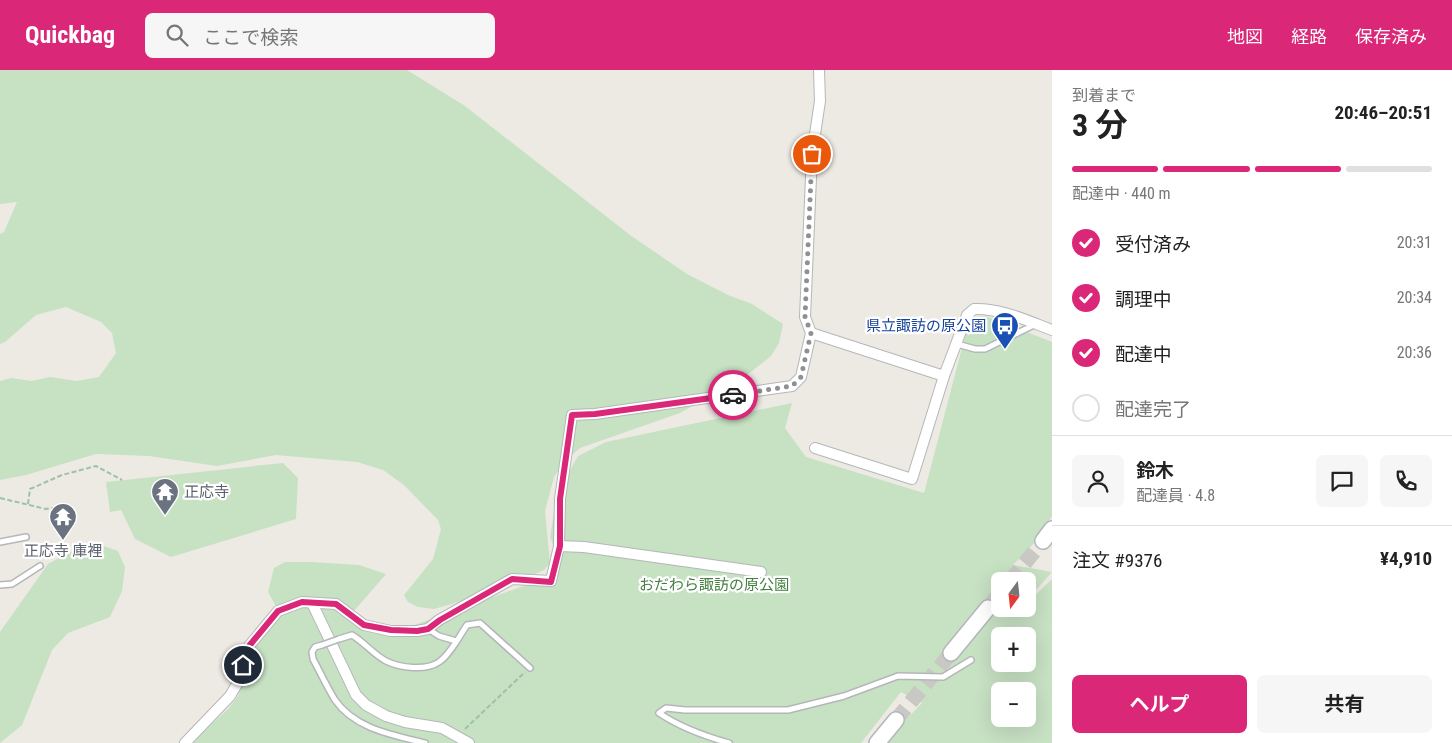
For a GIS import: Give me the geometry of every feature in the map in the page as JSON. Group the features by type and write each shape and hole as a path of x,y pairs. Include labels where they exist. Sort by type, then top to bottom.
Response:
{"street":[{"path":"184,743 230,696 238,684 249,646 278,611 302,602 336,604 364,625 391,630 417,631 428,629 440,620 512,579 551,582 560,546 560,499 572,415 595,414 792,386 801,377 811,333 805,317 812,154 820,101 819,70"},
{"path":"816,448 912,479 944,376 967,315 974,309 986,308 1052,330"},
{"path":"811,333 944,376"},
{"path":"560,546 584,547 761,572"},
{"path":"312,603 356,694 366,705 386,716 405,722 442,728 469,743"},
{"path":"951,653 988,608"},
{"path":"877,743 896,720"}],"lane":[{"path":"957,344 975,349 985,349 1036,324"},
{"path":"0,542 26,537"},
{"path":"0,585 12,584 40,566"},
{"path":"424,743 383,733 364,724 336,701 312,659 312,652 315,647 352,635 385,661 402,667 421,668 439,662 467,625 480,623 530,668"},
{"path":"428,629 439,636 456,641"},
{"path":"729,743 703,736 677,725 660,714 666,708 685,710 788,710 844,696 898,676 944,678 971,660"}],"path":[{"path":"28,504 30,489 62,475 96,466 122,480"},
{"path":"0,498 46,509 66,506"},
{"path":"457,735 530,668"}],"green space":[{"path":"0,70 407,70 465,106 630,235 687,274 728,295 752,304 783,324 779,343 771,356 751,372 680,413 580,448 563,463 554,477 545,511 550,563 544,570 526,578 434,609 418,607 408,602 404,595 433,559 441,529 438,520 404,485 383,470 357,462 276,455 217,466 149,456 96,454 26,475 0,480 0,381 11,378 31,381 50,377 77,381 99,377 116,353 112,333 101,322 66,307 36,315 5,342 0,344 0,234 4,232 17,202 0,204"},
{"name":"おだわら諏訪の原公園","path":"977,316 986,316 1052,342 1052,516 1038,539 1013,565 1052,572 1036,590 1036,572 991,572 991,618 1036,618 1036,594 1052,579 1052,743 884,743 922,703 901,692 861,743 191,743 229,708 238,696 255,646 281,615 268,592 274,568 285,562 312,562 359,565 386,574 347,619 366,630 406,628 554,575 557,554 550,537 557,494 578,456 606,442 792,403 785,428 806,457 924,493 968,325"},
{"path":"283,463 298,478 296,519 171,557 135,539 121,510 110,512 106,482"},
{"path":"85,544 104,546 118,551 125,567 122,591 110,617 68,633 52,650 22,725 0,743 0,632 48,564"}],"tunnel":[{"path":"1017,572 1043,541"},
{"path":"988,608 991,604"},
{"path":"896,720 951,653"}],"way so far":[{"path":"733,395 792,386 801,377 811,333 805,317 812,154"}],"place":[{"name":"県立諏訪の原公園","path":"1005,350"},
{"name":"正応寺","path":"165,516"},
{"name":"正応寺 庫裡","path":"63,541"}],"route":[{"path":"243,665 249,646 278,611 302,602 336,604 364,625 391,630 417,631 428,629 440,620 512,579 551,582 560,546 560,499 572,415 595,414 733,395"}]}
